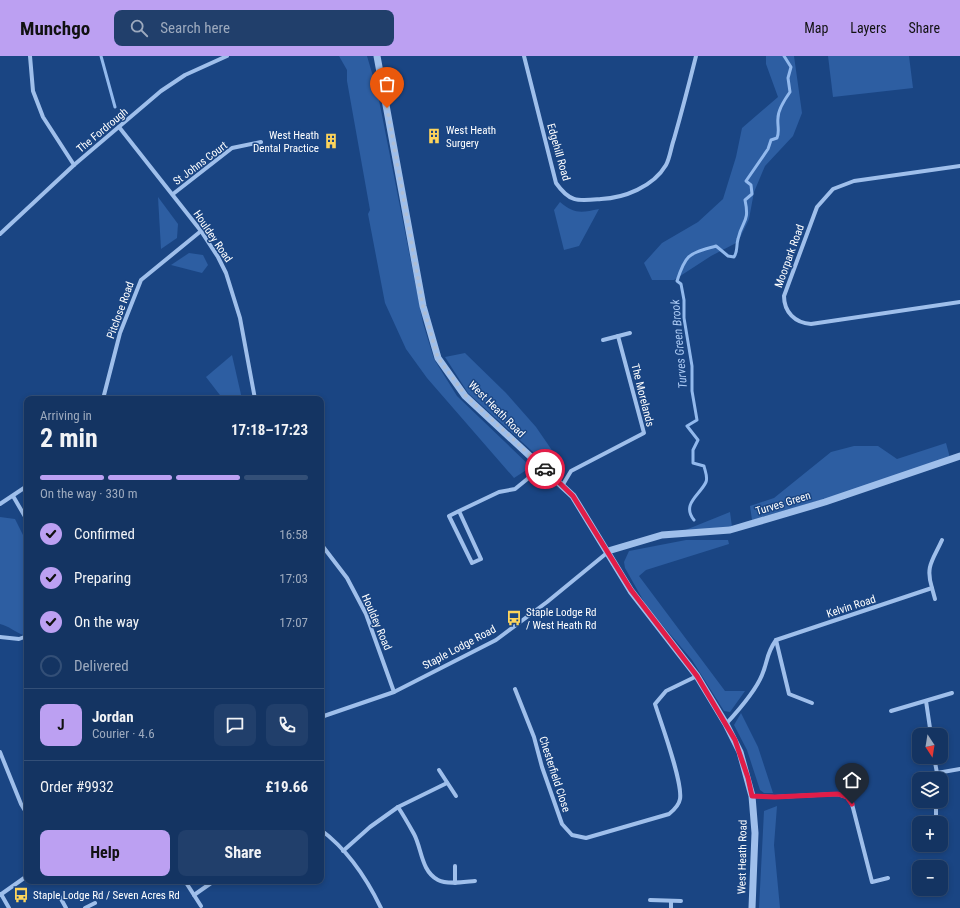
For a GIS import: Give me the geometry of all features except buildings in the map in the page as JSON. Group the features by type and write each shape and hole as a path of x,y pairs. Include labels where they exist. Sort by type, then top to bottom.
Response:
{"street":[{"path":"30,56 34,91 43,117 74,165"},
{"name":"The Fordrough","path":"0,234 74,165 161,91 186,75 227,56"},
{"name":"West Heath Road","path":"377,56 423,306 438,358 466,396 573,496 636,597 697,676 726,724 740,752 752,796 756,833 752,908"},
{"name":"Edgehill Road","path":"524,56 556,183 572,200 604,199 634,192 654,179 666,165 696,56"},
{"name":"Houldey Road","path":"120,127 201,231 218,257 233,290 254,396"},
{"name":"St Johns Court","path":"173,194 232,148 262,142"},
{"name":"Moorpark Road","path":"960,166 854,181 833,189 817,207 784,296 786,309 802,323 811,324 960,302"},
{"name":"Pitclose Road","path":"104,396 120,333 141,280 201,231"},
{"path":"603,340 630,333"},
{"name":"The Morelands","path":"562,486 571,471 644,432 618,336"},
{"name":"Turves Green","path":"608,551 662,535 735,529 825,502 960,456"},
{"path":"459,511 481,559 472,563 449,516 459,511 498,492 516,489 542,467"},
{"path":"0,504 24,488"},
{"path":"13,496 24,515"},
{"path":"935,599 928,576 928,570 942,540"},
{"name":"Houldey Road","path":"324,551 347,578 366,614 394,692"},
{"name":"Staple Lodge Road","path":"324,716 394,692 496,640 547,602 608,551"},
{"name":"Kelvin Road","path":"776,640 932,588"},
{"path":"0,637 19,639 24,637"},
{"path":"776,640 789,694 812,703"},
{"path":"726,724 762,676 768,652 776,640"},
{"name":"Chesterfield Close","path":"515,689 534,736 542,767 562,824 572,835 586,838 669,814 677,806 680,799 679,783 656,704 666,691 697,676"},
{"path":"891,711 952,693"},
{"path":"926,701 930,728"},
{"path":"0,752 24,809"},
{"path":"943,772 960,769"},
{"path":"440,770 456,796"},
{"path":"343,851 370,827 398,807 447,783"},
{"path":"752,796 775,797 838,794 847,797 852,804 872,882 888,878"},
{"path":"398,807 415,835 423,862 429,872 438,880 455,882 474,881"},
{"path":"324,833 343,851 360,871 381,908"},
{"path":"455,866 455,882"},
{"path":"9,908 0,894 24,878"},
{"path":"187,884 201,906"},
{"path":"194,895 210,884"},
{"path":"60,897 66,908"},
{"path":"650,900 681,901"},
{"path":"671,901 671,908"},
{"path":"85,908 95,903"}],"shaded area":[{"path":"339,56 367,56 377,90 423,323 434,359 457,396 531,467 514,478 427,378 406,349 385,303 368,214 370,210 347,81 347,70"},
{"path":"766,56 794,56 802,113 793,136 765,166 754,192 749,219 738,242 711,256 674,280 652,280 644,263 662,243 698,222 723,199 736,157 742,128 778,97 766,64"},
{"path":"828,56 909,56 913,88 833,97"},
{"path":"158,197 178,224 177,238 161,249"},
{"path":"560,202 569,209 578,212 599,209 579,246 564,250 554,210"},
{"path":"189,253 203,255 208,265 202,273 171,265"},
{"path":"465,353 506,393 536,427 560,462 555,472 468,393 445,357"},
{"path":"232,355 241,396 221,396 206,377"},
{"path":"946,443 950,458 852,491 752,520 750,506 774,498 831,452 854,446 878,446 897,459"},
{"path":"730,512 732,527 683,531"},
{"path":"0,517 15,519 24,537 24,635 0,624"},
{"path":"686,540 728,540 729,544 646,570 639,576 725,691 745,691 730,712 724,711 692,660 647,607 625,568 624,562 629,551"},
{"path":"741,713 758,747 773,793 764,793 760,790 747,750 734,725"},
{"path":"777,806 774,845 780,908 759,908 764,811"}],"waterway":[{"path":"101,56 115,107"},
{"name":"Turves Green Brook","path":"694,520 690,509 691,504 703,487 707,478 704,466 693,463 693,450 698,440 687,426 697,420 692,391 692,366 684,318 684,300 681,284 677,281 686,260 694,253 716,246 728,256 734,257 735,255 737,242 747,213 745,200 752,194 751,185 746,181 768,149 771,140 777,138 779,111 790,92 788,78 791,67 784,56"}],"way so far":[{"path":"387,108 404,209 423,306 438,358 466,396 507,436 545,469"}],"place":[{"name":"West Heath Surgery","path":"434,136"},
{"name":"West Heath Dental Practice","path":"331,141"},
{"name":"Staple Lodge Rd / West Heath Rd","path":"514,618"},
{"name":"Staple Lodge Rd / Seven Acres Rd","path":"21,895"}],"route":[{"path":"545,469 573,496 601,538 631,590 654,622 697,676 735,740 748,778 752,796 775,797 838,794 847,797 852,804"}]}
